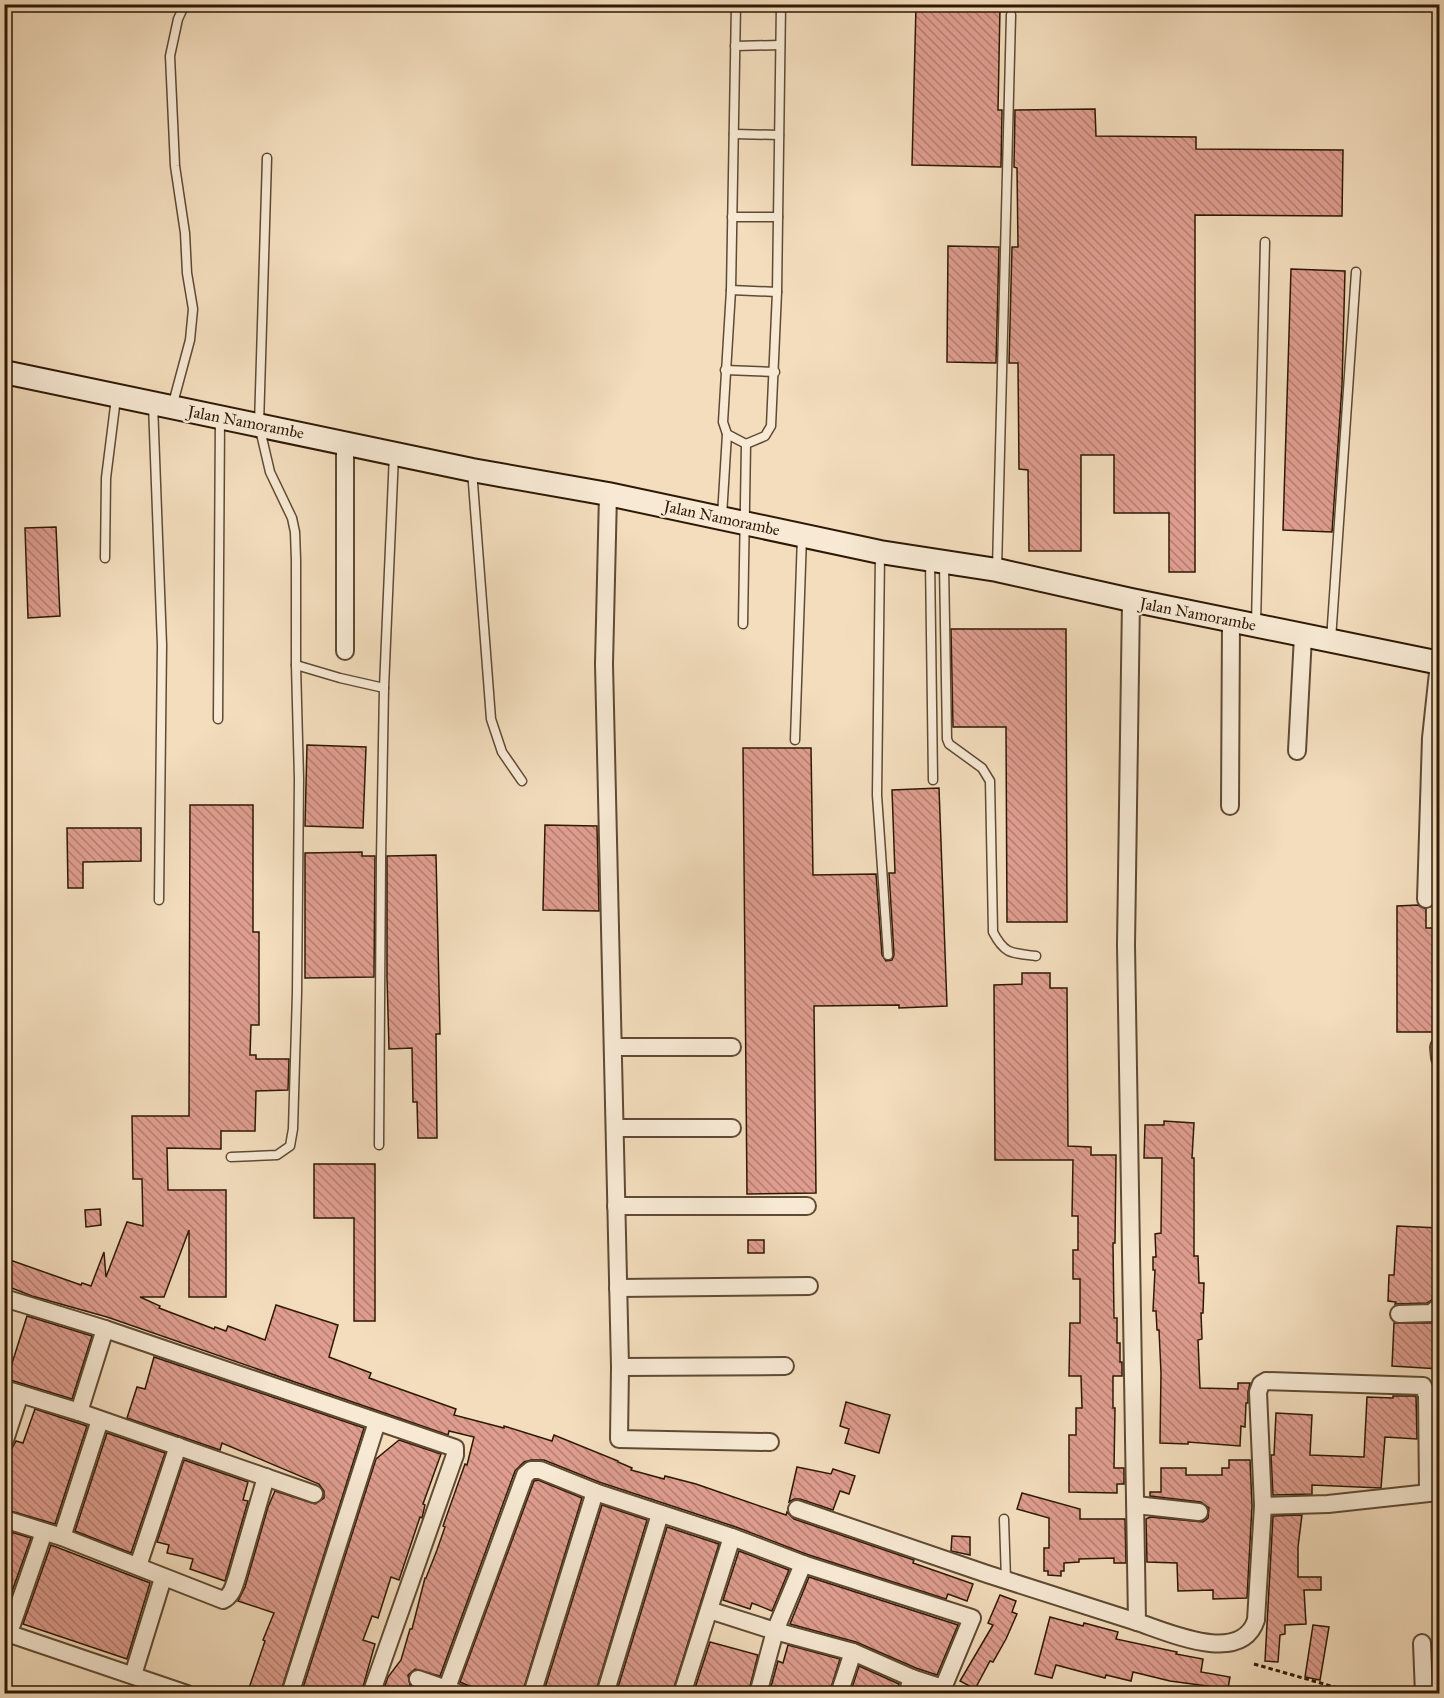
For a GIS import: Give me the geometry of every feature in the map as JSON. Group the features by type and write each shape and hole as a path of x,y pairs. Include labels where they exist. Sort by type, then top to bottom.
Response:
{"main road":[{"name":"Jalan Namorambe","path":"4,372 472,470 608,494 880,552 997,570 1439,663"}],"street":[{"path":"345,442 345,651"},
{"path":"608,494 604,664 620,1367 619,1439 770,1442"},
{"path":"1131,600 1126,945 1137,1622"},
{"path":"1230,806 1231,621"},
{"path":"1297,751 1303,636"},
{"path":"1426,899 1431,749 1439,663"},
{"path":"613,1047 732,1047"},
{"path":"1439,1047 1440,1058"},
{"path":"615,1128 732,1128"},
{"path":"616,1206 807,1206"},
{"path":"618,1288 809,1286"},
{"path":"4,1298 105,1329 452,1446 456,1453 371,1694"},
{"path":"1399,1314 1431,1313 1440,1306"},
{"path":"79,1412 105,1329"},
{"path":"620,1367 785,1366"},
{"path":"797,1509 1137,1622 1206,1643 1222,1644 1246,1636 1253,1630 1256,1620 1263,1506 1258,1392 1261,1384 1272,1380 1423,1386 1427,1395 1434,1492 1328,1504 1263,1506"},
{"path":"4,1443 12,1392 79,1412 314,1494"},
{"path":"62,1538 100,1420"},
{"path":"290,1694 376,1422"},
{"path":"138,1566 178,1446"},
{"path":"418,1679 454,1691 525,1475 531,1470 540,1470 595,1492 732,1537 803,1564 972,1618 943,1691 909,1686 853,1652 709,1610"},
{"path":"4,1519 138,1566 218,1599 227,1598 237,1577 266,1477"},
{"path":"532,1694 595,1492"},
{"path":"1136,1505 1199,1512"},
{"path":"605,1694 660,1514"},
{"path":"44,1532 7,1633 187,1694"},
{"path":"682,1694 732,1537"},
{"path":"758,1694 775,1631 803,1564"},
{"path":"133,1675 163,1578"},
{"path":"1422,1643 1424,1694"},
{"path":"839,1694 853,1652"}],"lane":[{"path":"159,900 162,406 190,340 193,309 175,166 170,56 178,19 185,4"},
{"path":"721,519 727,434 723,422 731,290 736,4"},
{"path":"746,444 765,436 769,431 775,372 781,4"},
{"path":"997,570 1011,15"},
{"path":"735,46 780,45"},
{"path":"734,134 779,135"},
{"path":"231,1157 277,1155 290,1146 292,1140 297,993 299,779 295,532 292,518 270,472 259,425 267,158"},
{"path":"732,217 778,217"},
{"path":"1256,625 1265,242"},
{"path":"1331,641 1356,273"},
{"path":"731,290 777,292"},
{"path":"725,370 775,372"},
{"path":"105,558 106,478 116,395"},
{"path":"218,719 220,417"},
{"path":"727,434 746,444"},
{"path":"743,624 746,444"},
{"path":"379,1145 384,688 394,453"},
{"path":"472,470 491,719 502,752 522,781"},
{"path":"795,740 802,535"},
{"path":"880,552 877,795 888,955"},
{"path":"933,780 937,561"},
{"path":"937,561 947,739 949,744 982,768 990,781 993,932 998,942 1010,953 1036,956"},
{"path":"296,665 384,688"},
{"path":"1004,1519 1006,1580"}],"path":[{"path":"1254,1664 1359,1694"}],"building":[{"path":"916,6 1000,8 998,110 1002,110 1001,167 912,165"},
{"path":"1095,109 1096,136 1196,137 1196,149 1343,150 1342,216 1195,215 1195,572 1169,572 1169,513 1114,513 1114,455 1081,455 1081,551 1029,551 1028,470 1019,469 1018,363 1009,363 1012,247 1018,247 1017,168 1014,167 1015,110"},
{"path":"948,246 999,247 996,363 947,362"},
{"path":"1291,269 1345,271 1342,386 1332,532 1283,530"},
{"path":"56,527 60,616 28,618 25,528"},
{"path":"951,629 1066,629 1067,922 1007,922 1006,727 953,727"},
{"path":"307,745 366,747 363,828 305,826"},
{"path":"743,748 811,748 813,875 876,874 882,955 886,961 892,960 894,955 889,873 895,873 892,790 939,788 947,1006 899,1008 899,1005 814,1006 816,1193 747,1194"},
{"path":"190,805 253,805 253,932 259,932 259,1025 251,1025 250,1055 256,1055 256,1059 289,1059 288,1090 256,1091 255,1131 221,1131 221,1149 167,1148 168,1190 226,1190 226,1297 189,1297 189,1230 164,1297 140,1297 160,1306 159,1308 214,1329 215,1327 226,1331 228,1326 265,1340 276,1305 338,1325 329,1357 371,1373 369,1378 456,1409 454,1415 504,1428 504,1426 552,1441 554,1435 618,1461 632,1468 631,1470 664,1479 665,1476 696,1484 786,1515 787,1512 794,1519 914,1560 913,1563 973,1584 967,1601 948,1594 946,1599 806,1554 736,1527 599,1482 544,1460 531,1460 524,1462 515,1471 440,1676 415,1669 408,1675 410,1685 428,1694 382,1694 388,1677 401,1660 410,1629 412,1629 425,1578 437,1550 465,1464 467,1465 474,1437 449,1431 448,1435 107,1317 32,1296 4,1285 4,1262 9,1263 10,1260 81,1285 82,1283 91,1286 104,1252 106,1277 127,1222 143,1226 142,1179 133,1179 132,1116 189,1116"},
{"path":"545,825 597,826 599,911 543,910"},
{"path":"67,828 141,828 141,861 83,862 83,888 68,888"},
{"path":"362,852 362,856 375,856 374,977 305,978 305,853"},
{"path":"436,855 440,1034 436,1034 437,1138 418,1138 417,1102 413,1102 412,1048 389,1049 387,856"},
{"path":"1418,905 1426,909 1426,928 1440,928 1440,1032 1397,1032 1397,906"},
{"path":"1022,973 1050,973 1050,988 1067,988 1068,1146 1091,1147 1091,1155 1116,1155 1115,1243 1113,1243 1114,1318 1117,1318 1117,1343 1120,1343 1122,1376 1113,1376 1114,1468 1124,1468 1124,1484 1117,1484 1117,1493 1069,1492 1069,1435 1076,1435 1076,1408 1082,1408 1081,1376 1069,1376 1070,1323 1080,1323 1080,1279 1073,1279 1073,1250 1078,1250 1078,1216 1072,1216 1073,1160 995,1160 994,985 1022,984"},
{"path":"1164,1121 1194,1123 1192,1158 1194,1158 1194,1256 1198,1256 1199,1283 1204,1283 1203,1313 1201,1313 1202,1339 1198,1340 1200,1388 1238,1389 1238,1383 1250,1383 1245,1427 1241,1426 1240,1446 1188,1442 1188,1444 1160,1443 1161,1373 1159,1330 1157,1330 1156,1311 1153,1311 1155,1270 1153,1270 1153,1257 1156,1257 1155,1234 1161,1233 1162,1158 1144,1158 1145,1125 1164,1125"},
{"path":"314,1164 375,1164 375,1321 354,1321 354,1218 314,1218"},
{"path":"100,1209 101,1225 86,1227 85,1210"},
{"path":"1397,1226 1439,1228 1436,1297 1427,1303 1395,1304 1396,1302 1388,1301 1389,1275 1394,1275"},
{"path":"748,1240 764,1240 764,1253 748,1253"},
{"path":"27,1316 92,1336 72,1399 7,1379"},
{"path":"1394,1323 1434,1323 1434,1329 1440,1329 1440,1369 1392,1366"},
{"path":"154,1357 364,1428 280,1694 247,1694 265,1641 263,1640 274,1613 238,1601 245,1587 268,1507 275,1491 315,1504 324,1498 324,1491 319,1484 222,1443 220,1450 127,1418 137,1387 145,1389"},
{"path":"1393,1396 1416,1396 1417,1439 1385,1437 1381,1488 1312,1485 1312,1494 1273,1495 1271,1455 1274,1455 1276,1413 1312,1415 1310,1455 1364,1457 1367,1397 1393,1398"},
{"path":"846,1402 890,1415 879,1453 845,1443 849,1429 840,1426"},
{"path":"35,1409 87,1426 55,1524 4,1509 4,1453 11,1450 16,1441 23,1443"},
{"path":"107,1433 165,1453 131,1553 75,1531"},
{"path":"399,1440 441,1454 423,1504 425,1505 422,1518 420,1517 399,1580 391,1577 378,1618 372,1616 363,1640 375,1644 361,1694 301,1694 376,1459"},
{"path":"184,1460 248,1482 243,1500 248,1501 225,1581 190,1569 193,1559 167,1553 169,1545 157,1542"},
{"path":"1229,1460 1250,1460 1252,1506 1247,1598 1213,1599 1213,1590 1178,1591 1177,1563 1147,1562 1146,1519 1150,1517 1203,1522 1208,1518 1209,1508 1201,1502 1150,1496 1150,1492 1161,1492 1161,1468 1186,1468 1186,1475 1222,1475 1222,1468 1229,1468"},
{"path":"797,1467 831,1474 833,1469 855,1476 849,1494 840,1491 833,1510 800,1499 789,1502"},
{"path":"538,1480 582,1498 522,1694 488,1694 460,1682 534,1481"},
{"path":"1022,1493 1080,1509 1080,1519 1125,1519 1126,1563 1114,1563 1114,1558 1079,1559 1079,1562 1064,1563 1061,1576 1048,1575 1048,1571 1044,1571 1044,1548 1049,1548 1049,1518 1017,1509"},
{"path":"602,1505 647,1520 595,1694 543,1694"},
{"path":"1302,1515 1298,1547 1298,1577 1321,1577 1321,1590 1304,1590 1306,1624 1285,1625 1285,1634 1280,1635 1278,1662 1265,1661 1273,1516"},
{"path":"667,1527 719,1544 672,1694 616,1694"},
{"path":"4,1530 31,1538 4,1614"},
{"path":"952,1536 970,1537 970,1555 951,1551"},
{"path":"51,1545 150,1583 127,1659 23,1624"},
{"path":"739,1551 789,1570 772,1611 752,1603 750,1609 723,1600"},
{"path":"809,1577 958,1625 937,1675 856,1642 790,1624"},
{"path":"1000,1595 1016,1601 1012,1612 1017,1614 1006,1639 993,1662 990,1661 975,1689 960,1681 993,1625 988,1623"},
{"path":"1050,1617 1118,1632 1116,1639 1203,1659 1201,1672 1230,1677 1227,1694 1213,1694 1214,1687 1170,1681 1133,1672 1131,1681 1106,1675 1105,1678 1056,1665 1052,1678 1035,1674"},
{"path":"1313,1625 1329,1627 1320,1680 1305,1677"},
{"path":"710,1642 758,1655 748,1694 693,1694"},
{"path":"788,1645 840,1659 829,1694 769,1694 778,1661 783,1663"},
{"path":"859,1666 899,1684 897,1694 850,1694"}]}
